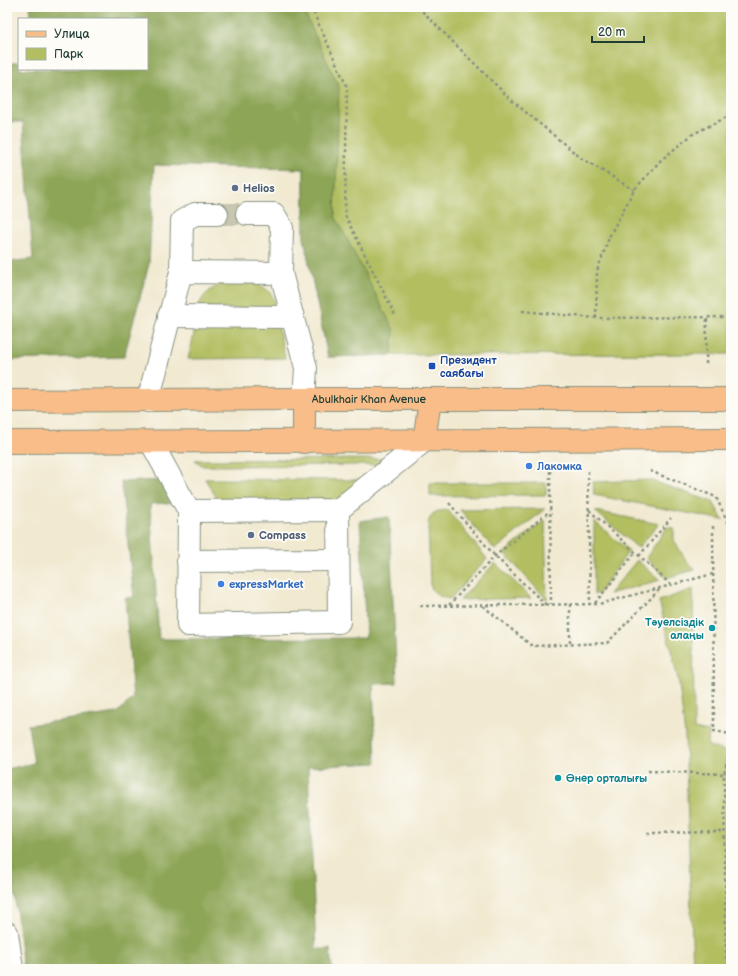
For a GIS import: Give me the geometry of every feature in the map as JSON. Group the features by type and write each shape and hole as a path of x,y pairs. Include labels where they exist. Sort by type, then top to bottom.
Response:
{"main road":[{"name":"Abulkhair Khan Avenue","path":"7,402 304,399 731,399"},
{"path":"304,399 304,442"},
{"path":"424,441 430,400"},
{"path":"7,442 304,442 731,439"}],"lane":[{"path":"148,401 181,272 182,221 195,214 217,214"},
{"path":"247,214 274,214 282,228 281,273 306,368 304,399"},
{"path":"181,272 281,273"},
{"path":"169,316 293,317"},
{"path":"188,511 338,510 424,441"},
{"path":"151,442 188,511 188,625 339,622 338,510"},
{"path":"188,561 338,560"},
{"path":"7,933 12,969"}],"path":[{"path":"311,7 346,87 345,215 395,314"},
{"path":"418,7 510,99 581,158 634,190"},
{"path":"596,318 597,271 610,235 634,190 661,160 693,134 731,115"},
{"path":"522,311 596,318 731,317"},
{"path":"706,364 707,317"},
{"path":"550,471 551,604"},
{"path":"588,471 590,604"},
{"path":"650,471 716,497 730,527"},
{"path":"449,503 495,556 546,605"},
{"path":"588,510 671,585"},
{"path":"448,606 495,556 550,511"},
{"path":"639,556 671,518"},
{"path":"713,526 714,731 731,734"},
{"path":"595,604 635,553"},
{"path":"420,606 595,604 713,574"},
{"path":"483,605 532,646 607,643 662,587"},
{"path":"570,604 570,644"},
{"path":"731,747 724,774 726,958 731,969"},
{"path":"648,771 724,774"},
{"path":"647,833 725,832"},
{"path":"725,866 731,866"}],"green space":[{"path":"30,7 731,7 731,354 392,355 328,357 304,238 304,169 140,164 148,70 148,18 32,18"},
{"path":"30,7 302,7 339,87 335,216 394,330 392,355 328,357 304,238 304,169 154,165 149,264 124,357 7,360 7,262 33,259 23,122 7,122 7,64 18,62 18,70 148,70 148,18 32,18"},
{"path":"225,283 250,283 264,288 270,292 277,309 197,308 208,292"},
{"path":"278,325 285,358 188,359 196,326"},
{"path":"385,459 379,465 203,466 195,460"},
{"path":"205,479 361,480 334,505 221,505"},
{"path":"162,480 177,503 150,504 159,639 366,638 360,521 389,517 397,683 373,684 376,763 308,767 316,949 330,949 332,969 23,969 7,827 7,769 34,763 28,725 117,713 133,698 125,598 134,597 121,482"},
{"path":"650,480 713,502 723,520 594,495 593,482"},
{"path":"430,483 546,483 546,495 430,496"},
{"path":"545,509 495,550 460,510"},
{"path":"448,510 487,559 450,599 438,595 430,585 428,523 431,516 435,512"},
{"path":"595,511 659,524 638,548"},
{"path":"545,520 547,600 504,553"},
{"path":"594,521 629,551 599,593 594,595"},
{"path":"667,527 674,528 674,540 687,562 693,567 694,570 666,578 646,558"},
{"path":"637,560 660,580 609,594"},
{"path":"495,563 531,598 460,600"},
{"path":"693,589 694,729 709,732 708,746 731,753 731,969 693,969 685,736 679,683 659,601"}],"tunnel":[{"path":"217,214 247,214"}],"place":[{"name":"Helios","path":"235,188"},
{"name":"Президент саябағы","path":"432,366"},
{"name":"Лакомка","path":"529,466"},
{"name":"Compass","path":"251,535"},
{"name":"expressMarket","path":"221,584"},
{"name":"Тәуелсіздік алаңы","path":"712,628"},
{"name":"Өнер орталығы","path":"558,778"}]}
